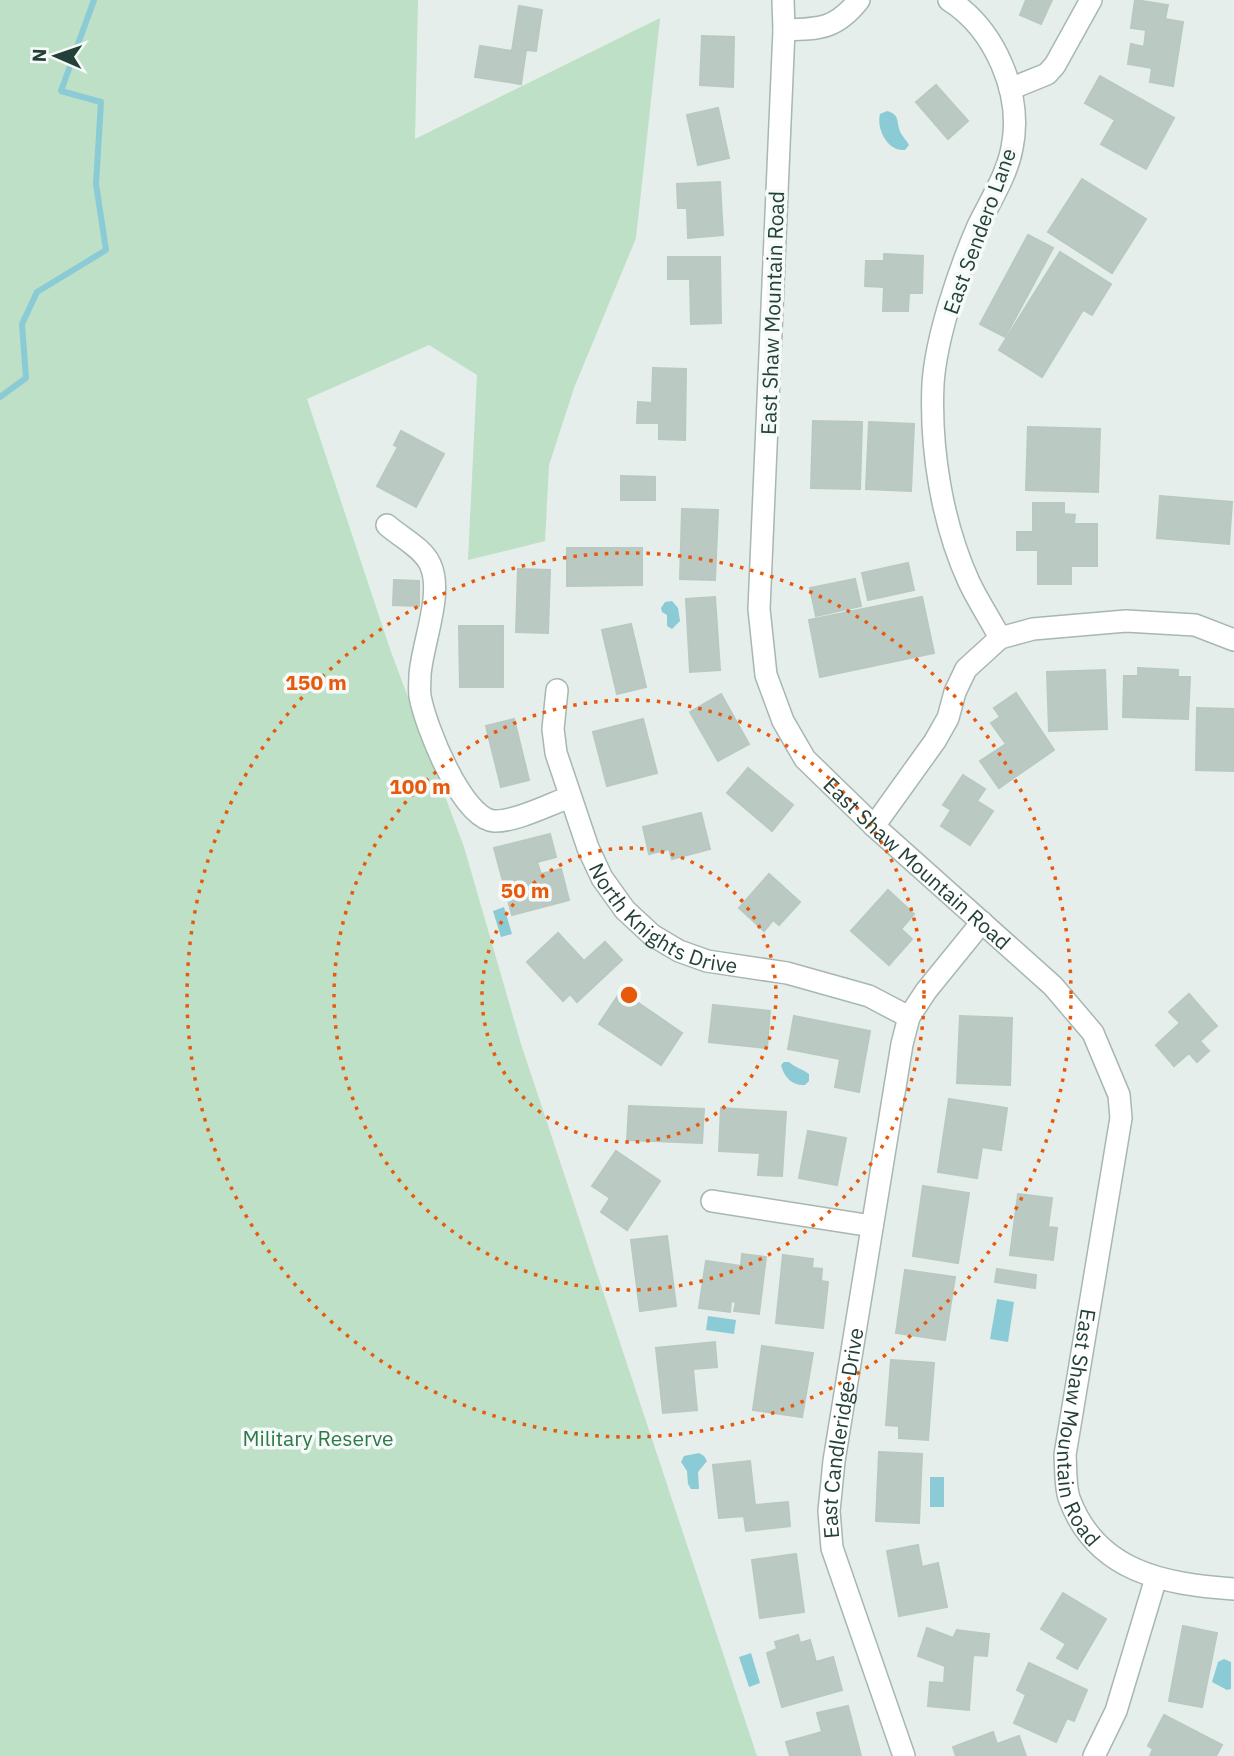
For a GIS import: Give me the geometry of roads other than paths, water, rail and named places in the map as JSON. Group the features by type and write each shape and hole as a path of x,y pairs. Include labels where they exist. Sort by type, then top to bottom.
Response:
{"street":[{"name":"East Shaw Mountain Road","path":"783,0 784,30 759,609 766,675 782,720 805,759 874,826 1053,986 1093,1033 1119,1095 1121,1118 1065,1455 1068,1496 1089,1537 1121,1564 1156,1578 1199,1586 1234,1588"},
{"path":"784,30 803,30 838,22 859,0"},
{"name":"East Sendero Lane","path":"948,0 978,25 998,54 1010,89 1014,119 1012,148 977,229 950,304 937,355 933,384 934,435 942,493 954,545 970,583 1000,638"},
{"path":"1010,89 1047,74 1055,65 1091,0"},
{"path":"387,525 421,553 430,564 434,578 434,598 420,672 420,696 444,761 465,801 476,813 493,821 514,817 570,797"},
{"path":"874,826 935,741 948,718 965,668 1000,638 1033,629 1126,621 1195,625 1234,640"},
{"name":"North Knights Drive","path":"557,690 552,729 556,753 588,848 602,878 625,910 652,935 679,951 707,961 787,973 869,996 909,1017"},
{"name":"East Candleridge Drive","path":"904,1756 832,1548 829,1511 834,1461 872,1226 902,1044 909,1017 926,991 982,922"},
{"path":"712,1200 872,1226"},
{"path":"1094,1756 1116,1711 1156,1578"}],"water":[{"path":"887,111 895,115 900,131 909,145 905,150 893,147 882,133 880,114"},
{"path":"672,601 678,608 680,621 672,629 667,626 667,615 661,608 665,602"},
{"path":"504,907 512,934 501,937 493,911"},
{"path":"789,1062 809,1074 809,1081 800,1085 789,1080 781,1065"},
{"path":"997,1299 1014,1302 1008,1342 990,1339"},
{"path":"708,1316 736,1320 734,1334 706,1330"},
{"path":"699,1453 707,1461 698,1472 699,1489 691,1489 687,1471 681,1462 684,1456"},
{"path":"930,1477 944,1477 944,1507 930,1507"},
{"path":"751,1653 760,1683 749,1687 739,1657"},
{"path":"1224,1659 1231,1662 1231,1689 1227,1690 1212,1682 1218,1662"}],"waterway":[{"path":"0,397 26,378 22,324 37,292 106,250 96,184 101,102 61,91 94,0"}],"park label":[{"name":"Military Reserve","path":"318,1438"}]}
